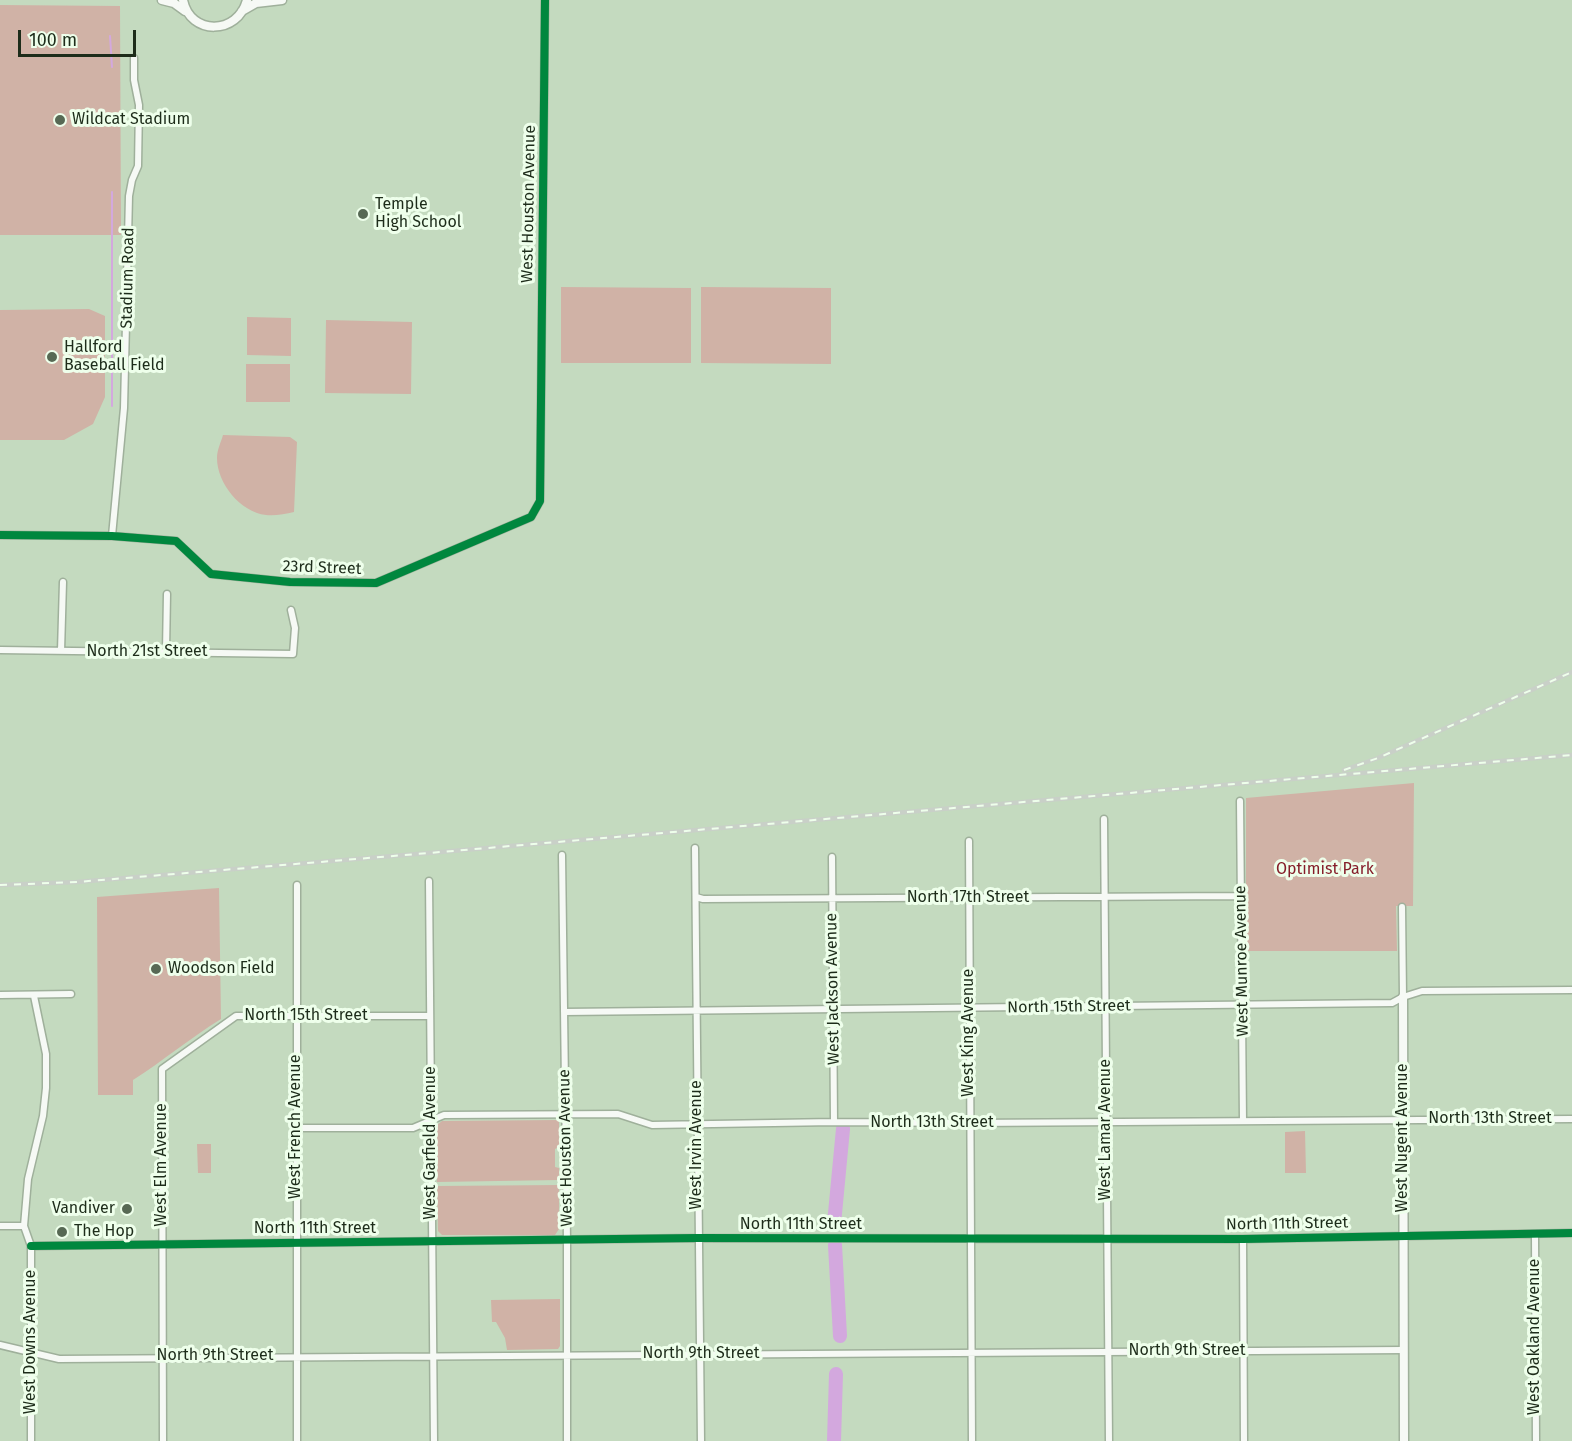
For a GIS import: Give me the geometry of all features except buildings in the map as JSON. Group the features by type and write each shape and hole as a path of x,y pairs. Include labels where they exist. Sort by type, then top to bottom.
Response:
{"street":[{"path":"162,0 181,6 197,22 218,27 229,24 238,17 247,0"},
{"path":"183,0 189,14"},
{"path":"242,12 256,3 282,0"},
{"name":"West Houston Avenue","path":"541,408 545,0"},
{"name":"Stadium Road","path":"112,536 124,408 129,196 138,166 139,105 134,80 134,58"},
{"name":"23rd Street","path":"0,535 112,536 176,541 211,574 290,582 376,583 531,517 540,501 541,408"},
{"path":"61,651 63,582"},
{"path":"166,651 167,594"},
{"name":"North 21st Street","path":"0,650 294,654 296,628 291,610"},
{"name":"West Munroe Avenue","path":"1240,801 1243,1121"},
{"name":"West Lamar Avenue","path":"1104,819 1109,1441"},
{"name":"West King Avenue","path":"969,841 972,1441"},
{"name":"West Irvin Avenue","path":"695,848 701,1441"},
{"name":"West Houston Avenue","path":"562,855 567,1441"},
{"name":"West Jackson Avenue","path":"832,856 834,1122"},
{"name":"West Garfield Avenue","path":"429,881 434,1441"},
{"name":"West French Avenue","path":"297,885 297,1441"},
{"name":"North 17th Street","path":"696,897 704,899 832,899 1241,896"},
{"name":"West Nugent Avenue","path":"1402,907 1404,1441"},
{"name":"North 15th Street","path":"564,1012 1392,1003 1422,991 1572,990"},
{"path":"0,995 71,994"},
{"name":"West Downs Avenue","path":"31,1441 31,1246 24,1226 30,1164 43,1116 46,1089 46,1054 34,996"},
{"name":"North 15th Street","path":"162,1069 236,1016 430,1016"},
{"name":"West Elm Avenue","path":"162,1069 163,1441"},
{"name":"North 13th Street","path":"296,1128 412,1128 444,1114 618,1114 652,1125 834,1122 1572,1119"},
{"path":"0,1226 24,1226"},
{"name":"North 11th Street","path":"31,1246 698,1238 1243,1239 1572,1233"},
{"name":"West Oakland Avenue","path":"1535,1234 1536,1441"},
{"path":"1243,1239 1244,1441"},
{"name":"North 9th Street","path":"0,1345 59,1359 1404,1350"}],"green space":[{"name":"Wildcat Stadium","path":"0,5 120,6 121,235 0,235"},
{"path":"561,287 691,288 691,363 561,363"},
{"path":"701,287 831,288 831,364 701,363"},
{"name":"Hallford Baseball Field","path":"89,309 105,316 105,397 93,424 64,440 0,440 0,310"},
{"path":"247,317 291,318 291,356 247,355"},
{"path":"326,320 412,322 411,394 325,393"},
{"path":"246,364 290,364 290,402 246,402"},
{"path":"223,435 290,437 297,442 294,512 273,515 256,513 232,495 218,468 217,455"},
{"name":"Optimist Park","path":"1414,783 1413,906 1396,906 1397,951 1246,951 1246,798"},
{"name":"Woodson Field","path":"219,888 221,1019 133,1080 133,1095 98,1095 97,897"},
{"path":"559,1120 559,1147 555,1149 555,1167 559,1168 559,1180 437,1182 437,1125 442,1121"},
{"path":"1305,1131 1306,1173 1285,1173 1285,1132"},
{"path":"197,1144 211,1144 211,1173 198,1173"},
{"path":"559,1185 559,1229 555,1235 442,1235 438,1231 437,1186"},
{"path":"560,1299 560,1346 558,1349 507,1350 505,1338 496,1322 492,1322 491,1300"}],"waterway":[{"path":"110,36 112,67"},
{"path":"112,192 112,406"},
{"path":"834,1224 843,1129"},
{"path":"835,1245 840,1336"},
{"path":"834,1441 836,1374"}],"railway":[{"path":"1344,770 1378,758 1572,672"},
{"path":"0,885 77,882 429,853 1572,755"}],"cycle path":[{"path":"0,535 112,536 176,541 211,574 290,582 376,583 531,517 540,501 545,0"},
{"path":"31,1246 698,1238 1243,1239 1572,1233"}],"place":[{"name":"Wildcat Stadium","path":"60,120"},
{"name":"Temple High School","path":"363,214"},
{"name":"Hallford Baseball Field","path":"52,357"},
{"name":"Woodson Field","path":"156,969"},
{"name":"Vandiver","path":"127,1209"},
{"name":"The Hop","path":"62,1232"}]}
